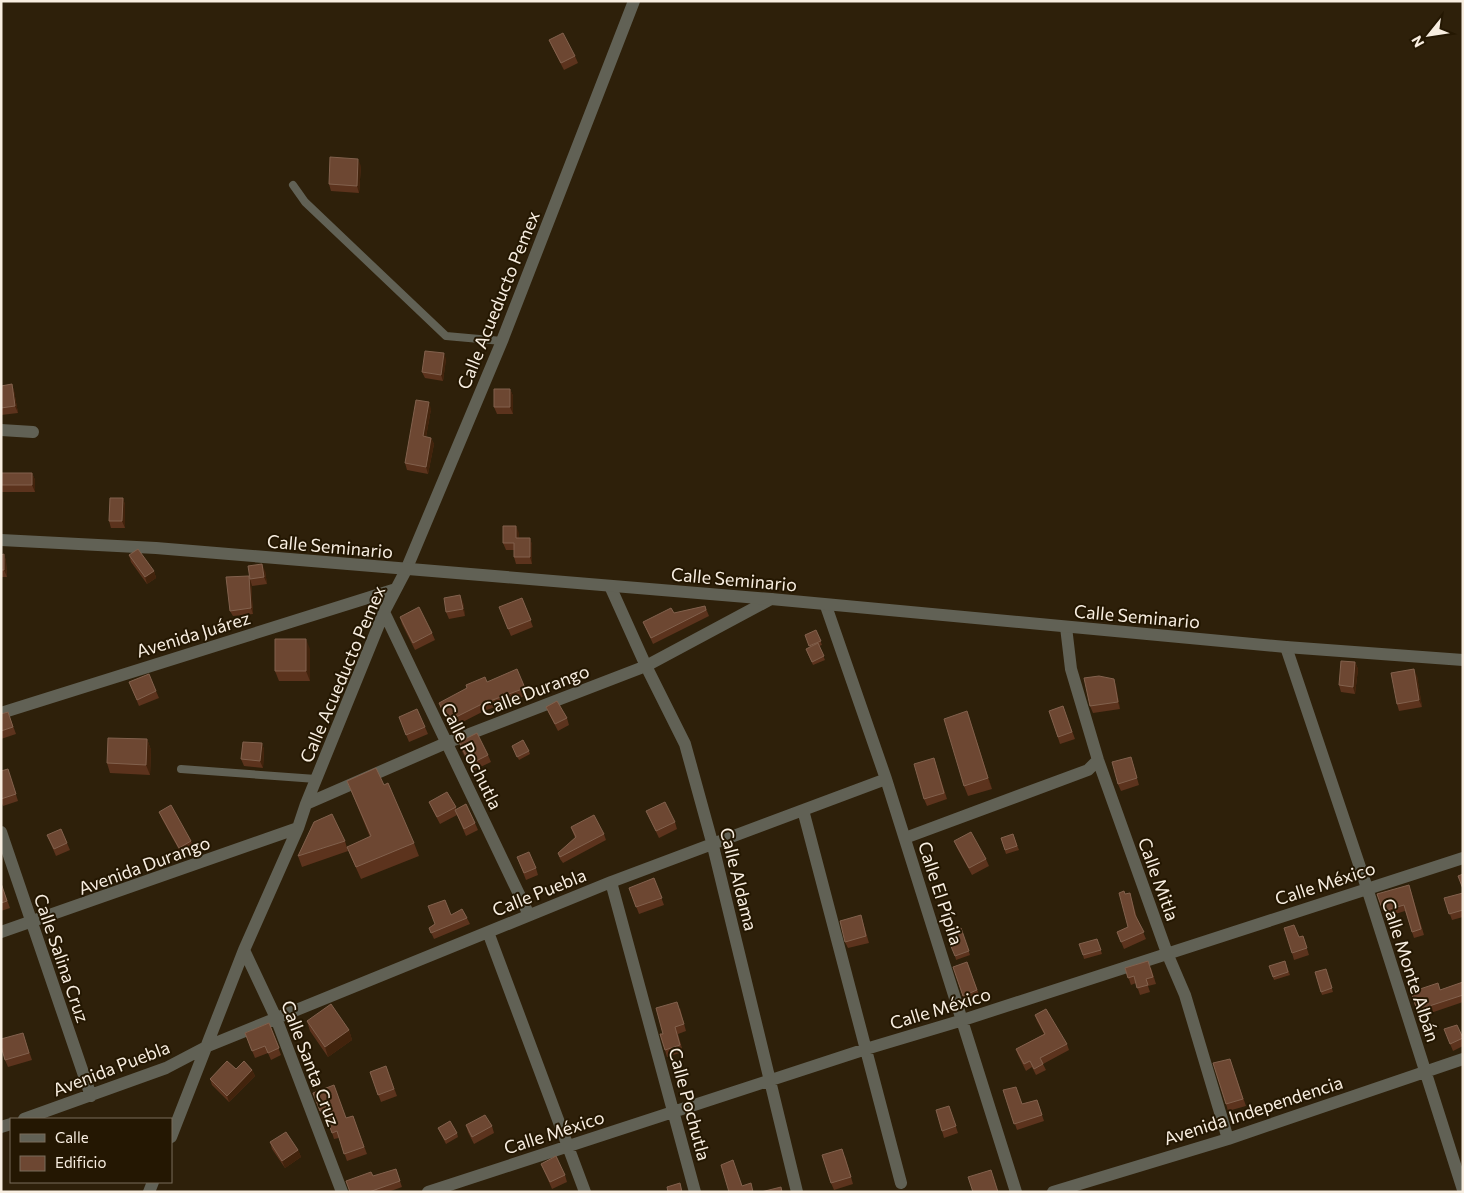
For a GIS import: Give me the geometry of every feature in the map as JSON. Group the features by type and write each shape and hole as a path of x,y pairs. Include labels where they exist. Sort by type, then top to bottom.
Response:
{"street":[{"name":"Calle Acueducto Pemex","path":"172,1134 208,1046 244,950 298,828 384,612 406,570 502,341 634,1"},
{"path":"1,430 33,432"},
{"name":"Calle Seminario","path":"1,540 156,548 771,599 826,606 1286,647 1463,660"},
{"name":"Calle Aldama","path":"610,586 646,666 685,744 712,842 798,1192"},
{"name":"Avenida Juárez","path":"1,713 396,589"},
{"name":"Calle Durango","path":"306,804 446,743 646,666 771,599"},
{"name":"Calle El Pípila","path":"826,606 886,779 1016,1192"},
{"name":"Calle Pochutla","path":"384,612 529,915"},
{"name":"Calle Mitla","path":"1066,627 1071,669 1098,760 1166,953 1185,995 1228,1139"},
{"name":"Calle Monte Albán","path":"1286,647 1367,888 1463,1190"},
{"path":"905,838 1088,770 1098,760"},
{"name":"Calle Puebla","path":"208,1046 712,842 886,779"},
{"path":"803,810 901,1183"},
{"name":"Avenida Durango","path":"1,932 32,923 298,828"},
{"name":"Calle Salina Cruz","path":"1,832 91,1096"},
{"name":"Calle México","path":"428,1192 673,1111 1463,858"},
{"name":"Calle Pochutla","path":"611,882 695,1192"},
{"path":"488,932 570,1145 585,1192"},
{"name":"Calle Santa Cruz","path":"244,950 276,1018 342,1192"},
{"name":"Avenida Puebla","path":"27,1118 166,1068 208,1046"},
{"name":"Avenida Independencia","path":"1053,1192 1228,1139 1463,1059"}],"lane":[{"path":"293,185 305,202 446,336 502,341"},
{"path":"181,769 316,779"}],"building":[{"path":"563,33 575,56 561,63 549,40"},
{"path":"330,157 358,159 357,186 329,184"},
{"path":"425,351 444,353 441,375 422,372"},
{"path":"12,384 15,406 1,408 1,386"},
{"path":"494,389 510,389 510,407 494,407"},
{"path":"416,400 429,402 423,436 431,438 426,467 405,463"},
{"path":"1,473 32,473 32,485 1,485"},
{"path":"110,498 123,498 122,521 109,521"},
{"path":"503,526 516,526 516,538 530,538 530,557 514,557 514,543 503,543"},
{"path":"138,549 154,571 145,577 129,555"},
{"path":"4,554 4,570 1,570 1,555"},
{"path":"262,564 264,577 250,579 248,566"},
{"path":"249,576 251,608 230,611 226,577"},
{"path":"460,595 463,609 446,612 444,598"},
{"path":"522,598 531,620 508,629 499,607"},
{"path":"705,606 706,610 651,638 643,622 671,608 674,613"},
{"path":"419,607 432,633 413,643 400,617"},
{"path":"816,630 821,641 809,646 805,635"},
{"path":"275,639 306,639 306,671 275,671"},
{"path":"818,643 824,656 812,662 806,649"},
{"path":"1341,661 1355,662 1353,687 1339,685"},
{"path":"517,669 525,688 482,704 448,721 439,703 467,688 466,685 485,677 487,682"},
{"path":"1414,669 1419,700 1397,704 1391,673"},
{"path":"149,674 156,691 137,700 129,682"},
{"path":"1099,676 1114,679 1118,702 1090,706 1084,678"},
{"path":"557,701 567,718 555,724 546,707"},
{"path":"1063,706 1072,732 1058,737 1049,711"},
{"path":"417,709 425,727 406,735 399,717"},
{"path":"967,711 988,778 964,786 944,719"},
{"path":"8,712 13,727 1,731 1,714"},
{"path":"477,733 488,755 470,764 459,742"},
{"path":"108,738 147,739 146,765 107,763"},
{"path":"523,740 529,751 517,757 512,746"},
{"path":"243,742 262,743 260,761 241,759"},
{"path":"1131,757 1137,778 1118,784 1112,762"},
{"path":"934,758 944,793 924,799 914,764"},
{"path":"376,768 384,785 388,783 414,843 356,867 347,847 371,836 347,781"},
{"path":"8,769 16,794 1,799 1,771"},
{"path":"447,792 456,807 437,817 429,802"},
{"path":"665,802 675,822 656,831 646,811"},
{"path":"466,804 475,823 464,829 455,810"},
{"path":"171,805 191,841 179,848 159,812"},
{"path":"332,814 345,841 298,856 314,822"},
{"path":"594,815 604,834 560,857 558,853 576,837 571,827"},
{"path":"61,829 67,843 54,849 47,835"},
{"path":"971,832 986,859 969,868 954,841"},
{"path":"1013,834 1017,846 1005,850 1001,838"},
{"path":"529,852 536,868 524,873 517,857"},
{"path":"1463,874 1463,889 1458,876"},
{"path":"654,878 662,898 636,907 629,888"},
{"path":"1,883 7,901 1,903"},
{"path":"1409,885 1421,929 1412,932 1404,905 1383,911 1377,894"},
{"path":"1124,891 1125,894 1130,893 1135,915 1144,932 1121,942 1117,932 1128,927 1119,893"},
{"path":"1463,893 1463,910 1449,914 1444,898"},
{"path":"445,900 451,915 462,909 467,918 431,933 429,928 435,924 428,906"},
{"path":"861,915 866,936 845,942 840,921"},
{"path":"1294,925 1299,937 1303,936 1307,948 1292,953 1284,928"},
{"path":"961,928 969,951 955,956 950,944 954,943 950,932"},
{"path":"1097,939 1101,950 1083,955 1079,944"},
{"path":"1148,961 1153,977 1146,979 1148,985 1137,988 1134,976 1128,978 1125,968"},
{"path":"1285,961 1288,972 1273,977 1269,966"},
{"path":"967,962 977,990 963,996 953,967"},
{"path":"1326,969 1332,988 1321,992 1315,972"},
{"path":"1463,982 1463,995 1417,1010 1411,992 1438,983 1440,990"},
{"path":"677,1002 684,1024 675,1027 680,1045 665,1050 660,1034 663,1034 656,1008"},
{"path":"331,1004 349,1030 325,1047 307,1021"},
{"path":"1046,1009 1067,1044 1040,1058 1043,1064 1034,1069 1030,1061 1024,1064 1016,1049 1045,1034 1035,1015"},
{"path":"269,1023 279,1048 268,1053 265,1046 252,1051 245,1033"},
{"path":"1457,1025 1463,1038 1450,1044 1444,1029"},
{"path":"23,1033 29,1053 5,1060 1,1039"},
{"path":"1230,1059 1243,1099 1226,1104 1213,1063"},
{"path":"227,1061 236,1069 244,1061 252,1070 227,1096 210,1079"},
{"path":"386,1066 394,1089 378,1095 370,1072"},
{"path":"334,1085 346,1118 353,1116 364,1147 344,1154 337,1131 332,1133 324,1110 320,1111 313,1093"},
{"path":"1016,1087 1022,1104 1037,1100 1042,1115 1014,1124 1003,1090"},
{"path":"949,1106 956,1126 942,1131 936,1110"},
{"path":"485,1115 492,1126 472,1137 466,1125"},
{"path":"450,1121 457,1133 445,1140 438,1128"},
{"path":"286,1132 298,1150 282,1161 270,1142"},
{"path":"842,1149 851,1177 831,1183 822,1155"},
{"path":"556,1156 565,1175 550,1182 541,1164"},
{"path":"733,1160 742,1186 751,1183 753,1192 729,1192 721,1165"},
{"path":"396,1169 400,1181 369,1192 350,1192 346,1181 371,1172 373,1176"},
{"path":"991,1170 998,1192 973,1192 968,1177"},
{"path":"680,1183 682,1192 668,1192 667,1187"},
{"path":"781,1187 782,1192 761,1192"}]}
